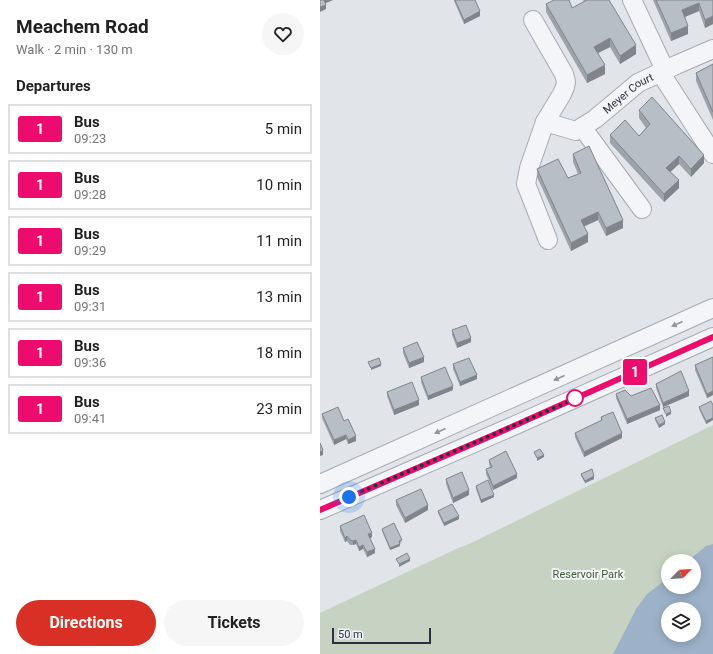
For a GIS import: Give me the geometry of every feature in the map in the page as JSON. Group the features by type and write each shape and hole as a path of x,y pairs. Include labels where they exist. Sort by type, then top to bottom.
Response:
{"street":[{"path":"632,0 663,71 713,154"},
{"path":"532,20 564,74 566,82 562,94 545,122 529,168 526,184 548,240"},
{"name":"Meyer Court","path":"582,127 595,120 638,83 713,49"},
{"path":"545,122 576,131 582,127 642,209"},
{"path":"320,484 713,308"},
{"path":"320,510 421,467 713,337"},
{"path":"595,362 606,385"},
{"path":"410,444 421,467"}],"green space":[{"name":"Reservoir Park","path":"713,425 713,654 320,654 320,613"}],"water":[{"path":"713,544 713,654 613,654 636,609 647,594 661,583 661,594 701,594 701,554 696,554 706,546"}],"building":[{"path":"320,0 324,0 326,5 320,7"},
{"path":"455,0 475,0 480,11 464,20"},
{"path":"554,0 569,0 572,8 587,0 609,0 636,45 620,56 610,38 594,47 605,65 587,75 546,4"},
{"path":"656,0 713,0 713,16 705,20 699,3 682,10 688,26 671,33"},
{"path":"713,64 713,112 696,73"},
{"path":"652,97 704,155 691,169 679,156 666,168 679,180 664,194 610,135 625,120 639,136 650,124 639,110"},
{"path":"589,146 623,220 606,228 598,212 581,220 588,234 571,243 537,169 558,159 568,178 581,173 573,154"},
{"path":"466,325 471,338 457,343 452,330"},
{"path":"417,342 424,357 409,363 403,348"},
{"path":"713,357 713,391 707,394 695,365"},
{"path":"379,358 381,364 371,368 368,362"},
{"path":"469,358 477,375 460,382 453,364"},
{"path":"445,367 453,386 428,396 421,377"},
{"path":"681,371 689,391 663,403 656,384"},
{"path":"412,382 419,400 394,410 387,392"},
{"path":"651,388 660,405 627,419 616,394 625,390 631,396"},
{"path":"711,401 713,405 713,418 706,421 699,407"},
{"path":"669,406 671,412 666,414 663,408"},
{"path":"338,407 344,421 348,419 356,436 348,440 346,435 334,440 322,414"},
{"path":"613,412 622,433 584,452 575,433 602,420 601,417"},
{"path":"662,415 665,422 659,425 655,418"},
{"path":"320,443 323,450 320,452"},
{"path":"540,449 544,455 537,458 534,452"},
{"path":"506,451 517,474 493,486 486,469 492,467 489,460"},
{"path":"592,469 594,476 585,481 581,474"},
{"path":"462,472 469,490 453,498 446,479"},
{"path":"488,480 494,495 481,500 476,486"},
{"path":"421,489 428,505 405,518 396,500"},
{"path":"452,504 459,516 444,523 438,511"},
{"path":"364,515 372,533 368,534 375,549 367,552 363,545 359,547 356,540 350,540 347,536 345,538 340,526"},
{"path":"394,523 402,540 399,541 400,544 390,548 382,529"},
{"path":"407,553 410,559 399,564 396,559"}],"bus line":[{"name":"1","path":"320,510 421,467 713,337"}],"route":[{"path":"349,497 577,398 575,398"}]}
